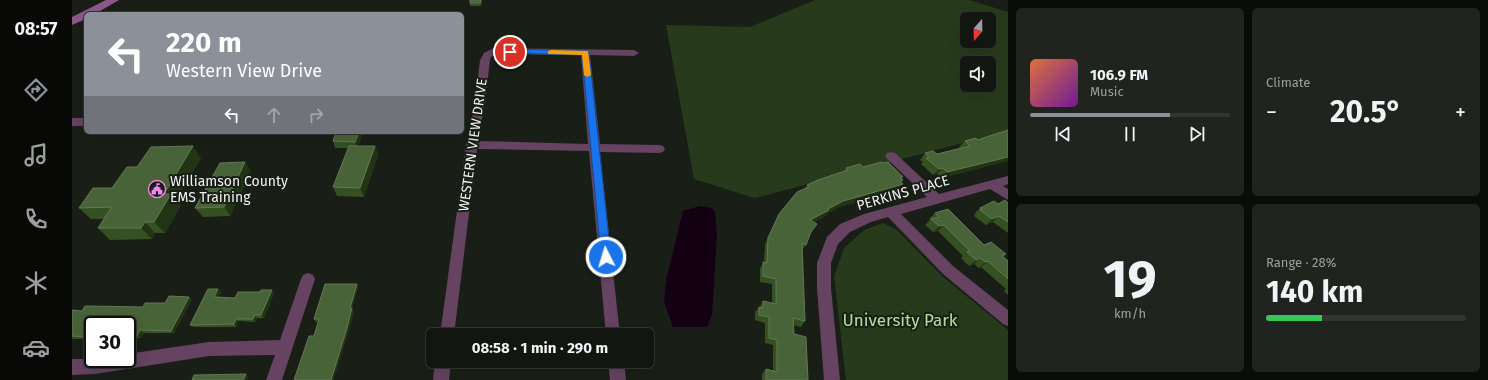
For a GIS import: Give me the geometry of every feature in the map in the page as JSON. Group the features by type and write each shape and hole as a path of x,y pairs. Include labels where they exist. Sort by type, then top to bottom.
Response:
{"main road":[{"path":"90,12 114,0"},
{"path":"72,22 84,15"}],"street":[{"name":"WESTERN VIEW DRIVE","path":"448,328 472,144 487,55 494,51 634,53"},
{"path":"585,53 612,328"},
{"path":"72,122 84,122"},
{"path":"472,144 658,149"},
{"path":"891,156 937,199"},
{"name":"PERKINS PLACE","path":"832,380 824,288 824,263 832,241 846,228 868,218 1008,180"},
{"path":"992,184 1008,195"},
{"path":"890,211 948,270 1008,319"},
{"path":"274,380 308,279"},
{"path":"72,367 95,366 209,349 286,347"},
{"path":"441,380 442,368"},
{"path":"617,368 618,380"}],"green space":[{"path":"815,0 969,0 1008,12 1008,131 755,198 694,179 666,25 750,27"},
{"name":"University Park","path":"883,223 896,229 942,276 1008,330 1008,380 846,380 834,276 844,248 864,230"}],"shaded area":[{"path":"700,206 712,208 715,212 717,234 712,315 707,327 673,327 664,302 666,280 683,211"}],"building":[{"path":"470,0 481,0 480,3 470,3"},
{"path":"1008,130 1008,157 947,172 943,168 939,169 926,158 929,157 925,153 933,151 937,154 970,146 965,141 976,138 977,140"},
{"path":"335,134 358,134 355,142 333,141"},
{"path":"193,146 164,194 171,194 154,222 145,222 141,228 98,228 112,207 79,208 93,188 112,188 127,167 137,167 151,147"},
{"path":"349,146 375,146 360,188 333,187"},
{"path":"245,162 224,207 195,208 220,163"},
{"path":"888,162 903,177 900,177 903,180 900,181 903,184 843,201 828,209 829,210 810,220 817,224 811,232 806,245 802,243 805,321 793,318 794,334 806,337 808,380 766,380 766,369 777,372 777,340 769,338 769,317 759,315 759,307 763,308 763,301 776,304 776,279 763,276 763,262 767,263 768,238 779,214 797,192 809,187 807,185 848,170 846,168 860,164 863,167"},
{"path":"1005,200 1008,203 1008,222 999,216 992,219 980,210 982,209 980,208 994,201 998,204"},
{"path":"948,209 984,245 991,242 1006,254 1002,256 1008,261 1008,279 988,261 985,262 980,258 976,260 967,252 970,251 944,225 939,226 931,219 939,217 935,213"},
{"path":"325,284 357,284 350,308 352,308 347,328 331,380 294,380 309,336 314,336 319,319 314,319"},
{"path":"208,289 218,289 214,297 235,298 238,292 260,292 261,290 272,290 261,315 255,315 253,319 236,319 234,324 190,325"},
{"path":"169,296 189,297 171,331 140,330 136,336 136,316 84,316 84,337 72,336 72,310 82,311 85,306 143,307 145,303 165,303"},
{"path":"246,374 243,380 192,380 194,375"}],"slow traffic":[{"path":"551,52 585,53 587,75"}],"place":[{"name":"Williamson County EMS Training","path":"157,189"}],"route":[{"path":"510,52 585,53 606,257"}]}
